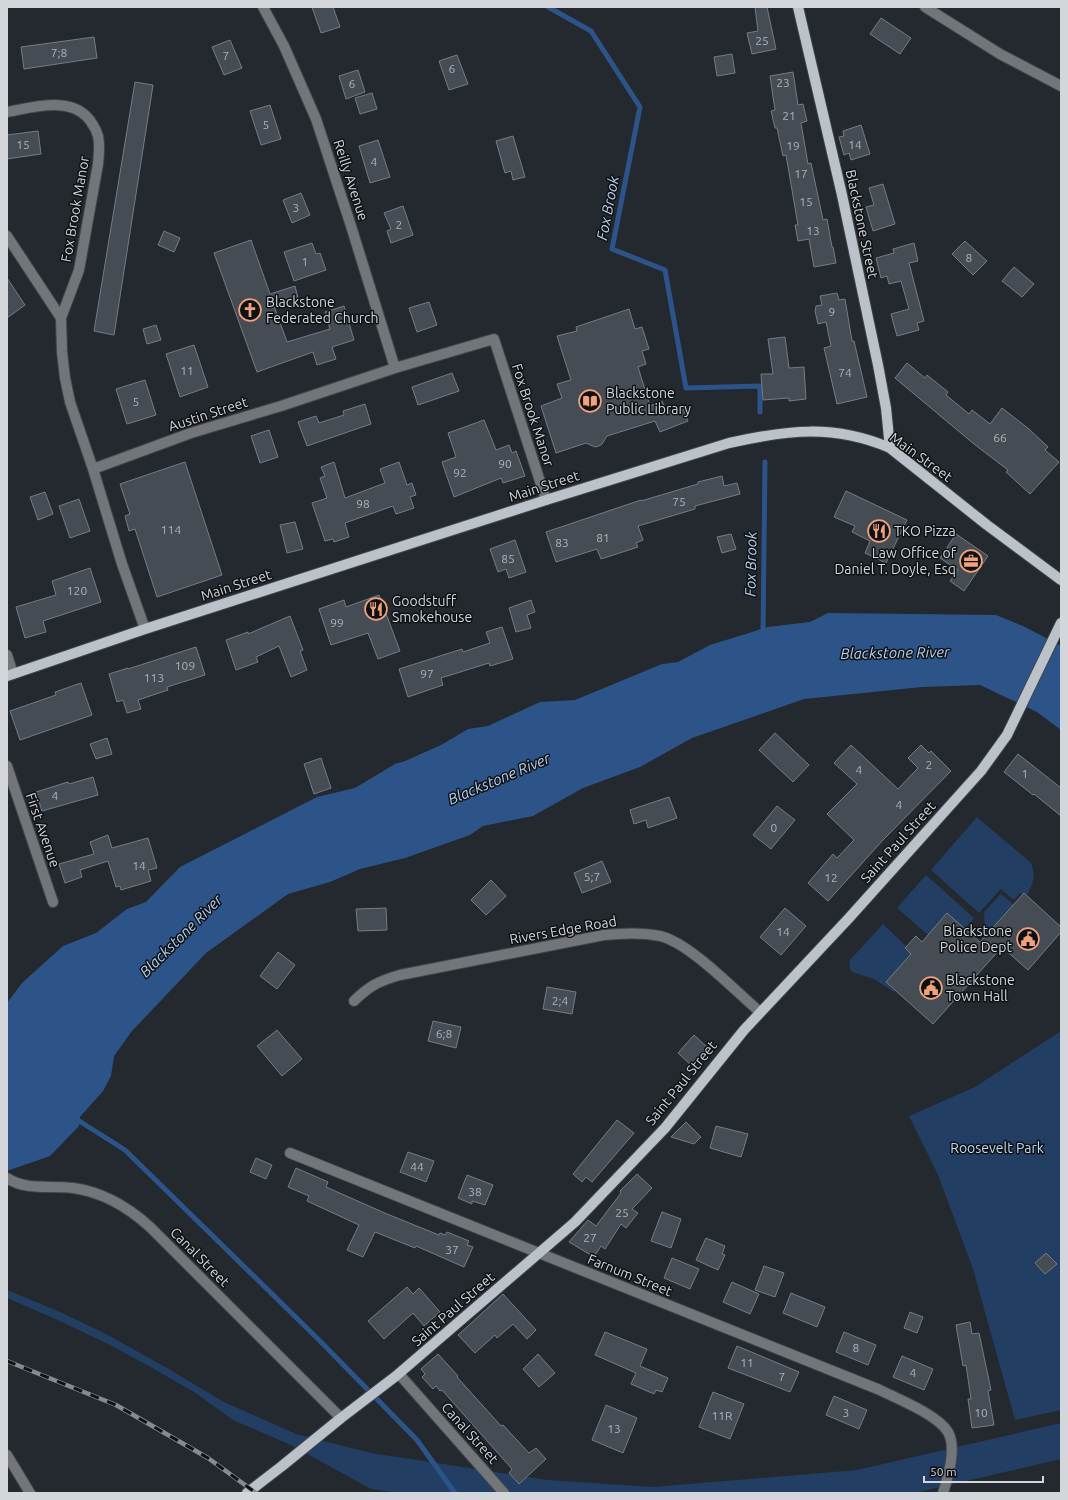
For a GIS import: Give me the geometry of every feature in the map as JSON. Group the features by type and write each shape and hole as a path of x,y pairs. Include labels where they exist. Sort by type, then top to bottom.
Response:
{"main road":[{"name":"Blackstone Street","path":"798,7 842,195 878,365 886,408 890,448"},
{"name":"Main Street","path":"10,675 145,629 546,500 729,443 775,434 800,431 826,431 852,435 890,448 987,525 1061,580"},
{"name":"Saint Paul Street","path":"246,1493 399,1374 540,1253 575,1222 665,1128 729,1046 849,918 981,771 1007,735 1059,627"}],"street":[{"name":"Reilly Avenue","path":"263,7 301,82 316,119 395,368"},
{"path":"925,7 1000,54 1061,86"},
{"name":"Fox Brook Manor","path":"7,112 45,106 65,105 80,111 90,120 98,135 98,164 79,270 61,318 62,352 70,402 93,469"},
{"path":"7,236 61,318"},
{"name":"Austin Street","path":"93,469 190,433 296,401 395,368 494,339"},
{"name":"Fox Brook Manor","path":"494,339 546,500"},
{"path":"93,469 122,564 145,629"},
{"path":"7,654 10,675"},
{"name":"First Avenue","path":"7,766 53,902"},
{"name":"Rivers Edge Road","path":"354,1001 367,988 381,980 400,975 604,934 633,933 661,936 687,949 760,1012"},
{"name":"Farnum Street","path":"290,1153 880,1390 920,1409 942,1425 948,1432 950,1438 951,1457 949,1475 943,1493"},
{"name":"Canal Street","path":"7,1178 19,1185 72,1188 88,1191 101,1195 128,1209 150,1227 341,1418"},
{"name":"Canal Street","path":"399,1374 504,1493"},
{"path":"7,1455 30,1493"}],"green space":[{"path":"977,817 1031,863 1034,876 1027,895 1025,893 1023,895 1020,893 1014,900 1001,889 979,913 931,870"},
{"path":"926,875 974,918 965,929 947,914 928,935 897,908"},
{"path":"1001,894 1014,905 988,933 985,930 984,912"},
{"path":"883,924 907,947 905,949 911,954 894,992 874,979 850,970 850,960"},
{"name":"Roosevelt Park","path":"1061,1031 1061,1410 1015,1420 973,1269 938,1175 909,1116 975,1087"},
{"path":"7,1290 60,1312 106,1334 224,1402 296,1434 371,1453 547,1480 652,1487 857,1470 1061,1423 1061,1459 914,1493 399,1493 371,1489 291,1445 233,1420 194,1392 108,1344 7,1298"}],"water":[{"name":"Blackstone River","path":"828,613 996,615 1023,626 1061,646 1061,730 1037,712 980,685 922,687 804,699 692,738 640,767 583,788 533,816 483,826 470,835 405,858 360,869 330,882 288,894 206,953 132,1031 114,1056 111,1076 103,1091 80,1117 79,1126 50,1156 7,1171 7,1003 22,983 63,946 96,933 127,909 146,902 180,867 317,797 355,788 395,764 441,745 468,729 488,726 540,702 575,700 662,664 678,662 710,645 768,627 810,622"}],"building":[{"path":"312,7 333,7 340,27 321,33"},
{"path":"755,7 767,7 776,49 752,54 747,33 758,31"},
{"path":"881,18 911,38 900,54 870,34"},
{"path":"94,37 97,58 24,69 21,47"},
{"path":"230,40 242,68 224,75 212,47"},
{"path":"732,54 735,73 717,76 714,57"},
{"path":"457,55 468,84 449,90 439,61"},
{"path":"358,70 365,92 346,99 339,76"},
{"path":"793,72 798,105 803,104 807,121 801,123 808,164 811,163 823,220 827,219 836,263 814,267 809,239 798,241 795,225 798,225 786,155 783,156 777,128 775,128 771,111 775,110 770,76"},
{"path":"135,82 153,85 114,335 94,331"},
{"path":"372,93 377,109 360,114 355,98"},
{"path":"270,105 281,139 261,145 250,111"},
{"path":"861,125 870,154 851,160 849,153 844,155 839,137 844,136 843,131"},
{"path":"38,131 41,154 7,159 7,135"},
{"path":"513,136 525,177 513,180 511,171 505,173 496,141"},
{"path":"378,140 390,177 370,183 359,146"},
{"path":"883,184 895,224 873,231 866,207 874,205 869,188"},
{"path":"301,193 310,215 292,223 283,200"},
{"path":"403,206 413,235 391,243 387,231 391,229 384,213"},
{"path":"164,231 180,238 174,252 158,245"},
{"path":"251,240 270,294 295,286 298,298 274,306 287,342 330,329 325,312 344,306 354,340 332,347 336,359 317,365 313,352 257,372 214,253"},
{"path":"965,241 987,261 973,275 952,254"},
{"path":"312,243 316,254 320,253 326,270 294,281 284,252"},
{"path":"914,243 918,261 909,263 924,321 917,323 919,330 897,336 891,314 909,309 901,281 889,284 887,276 881,278 876,258 894,253 893,249"},
{"path":"1014,267 1034,284 1022,297 1002,281"},
{"path":"7,278 25,305 7,318"},
{"path":"837,293 839,300 845,299 852,341 854,341 867,397 837,404 824,348 831,346 826,322 818,324 815,311 816,306 822,305 820,296"},
{"path":"429,302 437,325 417,332 409,308"},
{"path":"629,309 635,329 642,327 649,349 642,351 646,364 638,367 650,406 662,401 667,412 682,406 688,421 660,432 655,421 607,436 599,446 595,447 586,443 556,453 541,406 562,398 557,384 571,380 557,336 577,331 576,327"},
{"path":"156,325 161,340 147,344 143,329"},
{"path":"785,337 789,368 804,367 806,399 789,401 789,398 763,400 761,374 773,374 768,339"},
{"path":"194,345 208,387 180,397 166,354"},
{"path":"907,363 925,378 927,375 948,392 946,395 969,414 972,410 990,424 1002,408 1029,429 1048,447 1045,450 1059,462 1030,494 1006,472 1008,470 974,444 895,378"},
{"path":"452,373 459,391 418,405 412,387"},
{"path":"145,380 156,415 127,424 116,389"},
{"path":"365,404 371,424 307,446 298,422 316,416 319,423 344,415 343,411"},
{"path":"484,420 496,450 509,445 512,453 516,451 525,476 503,483 501,478 454,497 442,462 456,457 448,433"},
{"path":"269,430 278,457 260,463 251,436"},
{"path":"185,462 222,575 157,597 135,529 129,531 125,516 130,514 120,484"},
{"path":"334,462 345,498 385,483 380,469 399,462 407,485 412,483 416,495 410,497 414,508 396,514 393,506 345,523 349,537 334,542 333,539 325,541 312,503 327,498 320,478 325,476 321,467"},
{"path":"722,476 724,486 737,483 740,494 695,506 695,509 638,526 643,540 636,543 638,547 601,559 597,549 556,562 546,532 641,500"},
{"path":"846,491 907,520 886,563 865,553 870,541 852,532 855,526 834,517"},
{"path":"45,492 53,514 38,520 30,497"},
{"path":"79,499 90,531 70,538 59,506"},
{"path":"295,522 303,549 287,553 280,525"},
{"path":"731,534 736,549 722,553 717,537"},
{"path":"956,534 988,556 964,591 950,581 958,570 940,558"},
{"path":"515,540 526,572 509,578 506,569 498,572 490,549"},
{"path":"90,568 101,602 43,621 46,632 25,638 16,607 56,595 52,581"},
{"path":"379,595 400,651 378,659 368,633 331,645 319,609 344,600 346,607"},
{"path":"531,600 535,612 527,615 531,628 516,632 509,608"},
{"path":"290,616 303,650 300,651 307,670 291,677 279,646 256,657 258,662 236,670 226,640 248,632 248,634"},
{"path":"502,627 513,659 490,666 489,663 441,678 443,685 408,697 399,669 462,649 463,652 490,643 486,632"},
{"path":"196,647 205,675 167,687 168,690 138,700 141,709 127,713 123,700 117,702 109,674"},
{"path":"81,683 92,715 20,740 10,711 56,695 55,692"},
{"path":"775,733 809,765 793,782 759,750"},
{"path":"107,738 112,754 96,759 90,744"},
{"path":"851,745 898,789 918,768 908,758 921,745 929,753 931,751 951,771 883,840 828,901 808,883 833,854 837,858 854,840 827,814 857,784 834,763"},
{"path":"1018,754 1061,788 1061,816 1004,772"},
{"path":"321,758 331,788 314,794 304,764"},
{"path":"93,777 98,795 42,811 36,792 68,782 69,784"},
{"path":"669,797 677,818 648,828 646,820 634,824 630,810"},
{"path":"777,806 795,820 771,849 753,835"},
{"path":"108,835 112,848 148,838 157,868 148,870 151,881 121,890 120,886 116,887 108,861 80,870 82,877 65,883 59,864 94,854 90,842"},
{"path":"602,861 611,882 582,893 574,873"},
{"path":"491,880 506,896 486,915 471,900"},
{"path":"1024,893 1061,927 1061,932 1028,970 1002,947 933,1024 886,982 911,954 905,948 916,936 922,942 947,913 980,942"},
{"path":"386,908 387,930 358,931 356,909"},
{"path":"785,908 806,926 781,955 760,937"},
{"path":"278,952 295,965 277,989 260,976"},
{"path":"547,987 576,992 572,1014 543,1009"},
{"path":"433,1021 461,1027 456,1048 428,1041"},
{"path":"277,1030 302,1059 282,1076 257,1046"},
{"path":"694,1035 708,1048 692,1066 678,1053"},
{"path":"617,1120 634,1133 592,1182 586,1177 582,1182 573,1174"},
{"path":"686,1122 701,1137 694,1144 671,1137"},
{"path":"716,1126 748,1134 741,1157 710,1148"},
{"path":"408,1152 434,1161 426,1182 400,1172"},
{"path":"256,1158 272,1165 266,1179 250,1172"},
{"path":"296,1168 328,1182 326,1187 387,1214 439,1235 440,1233 445,1235 447,1232 469,1241 467,1245 473,1247 464,1267 416,1246 415,1248 375,1232 363,1257 347,1250 359,1225 307,1201 309,1196 288,1187"},
{"path":"637,1174 652,1188 632,1209 638,1213 626,1228 621,1224 605,1249 601,1246 594,1257 569,1242 588,1220 596,1226 621,1193 620,1191"},
{"path":"467,1175 493,1185 485,1205 472,1201 472,1204 458,1198"},
{"path":"662,1212 681,1219 671,1248 651,1241"},
{"path":"706,1238 725,1246 722,1254 725,1255 718,1270 696,1260"},
{"path":"1046,1253 1057,1264 1045,1274 1035,1263"},
{"path":"672,1258 699,1269 690,1289 664,1278"},
{"path":"764,1266 784,1273 775,1297 755,1290"},
{"path":"732,1282 759,1294 750,1314 723,1302"},
{"path":"407,1287 413,1294 419,1288 440,1312 424,1326 413,1313 384,1339 368,1321"},
{"path":"791,1293 825,1307 817,1327 783,1313"},
{"path":"503,1294 536,1330 527,1339 513,1324 497,1338 495,1335 475,1353 458,1335"},
{"path":"910,1312 923,1317 917,1333 904,1328"},
{"path":"970,1322 972,1334 979,1333 991,1390 988,1391 994,1425 972,1428 968,1399 971,1399 966,1365 963,1366 956,1325"},
{"path":"605,1332 647,1349 640,1366 668,1378 662,1392 656,1390 654,1394 631,1384 636,1373 595,1355"},
{"path":"844,1332 876,1345 868,1365 836,1352"},
{"path":"737,1346 799,1372 790,1392 728,1368"},
{"path":"438,1354 501,1426 503,1425 529,1453 536,1448 546,1459 519,1484 509,1473 512,1469 442,1390 440,1391 436,1386 433,1389 422,1377 425,1374 421,1369"},
{"path":"538,1354 555,1373 539,1387 523,1369"},
{"path":"902,1356 933,1369 924,1390 893,1377"},
{"path":"713,1392 744,1404 730,1439 699,1427"},
{"path":"834,1396 867,1410 859,1429 826,1415"},
{"path":"606,1405 637,1418 623,1453 592,1440"}],"waterway":[{"name":"Fox Brook","path":"548,7 591,31 640,107 612,249 665,270 686,388 760,386 760,412"},
{"name":"Fox Brook","path":"763,635 765,462"},
{"path":"76,1119 125,1150 320,1341 417,1440 455,1493"}],"railway":[{"path":"7,1361 116,1405 208,1458 256,1493"}],"place":[{"name":"Blackstone Federated Church","path":"250,310"},
{"name":"Blackstone Public Library","path":"590,401"},
{"name":"TKO Pizza","path":"879,531"},
{"name":"Law Office of Daniel T. Doyle, Esq","path":"971,561"},
{"name":"Goodstuff Smokehouse","path":"376,609"},
{"name":"Blackstone Police Dept","path":"1028,939"},
{"name":"Blackstone Town Hall","path":"931,988"}]}
